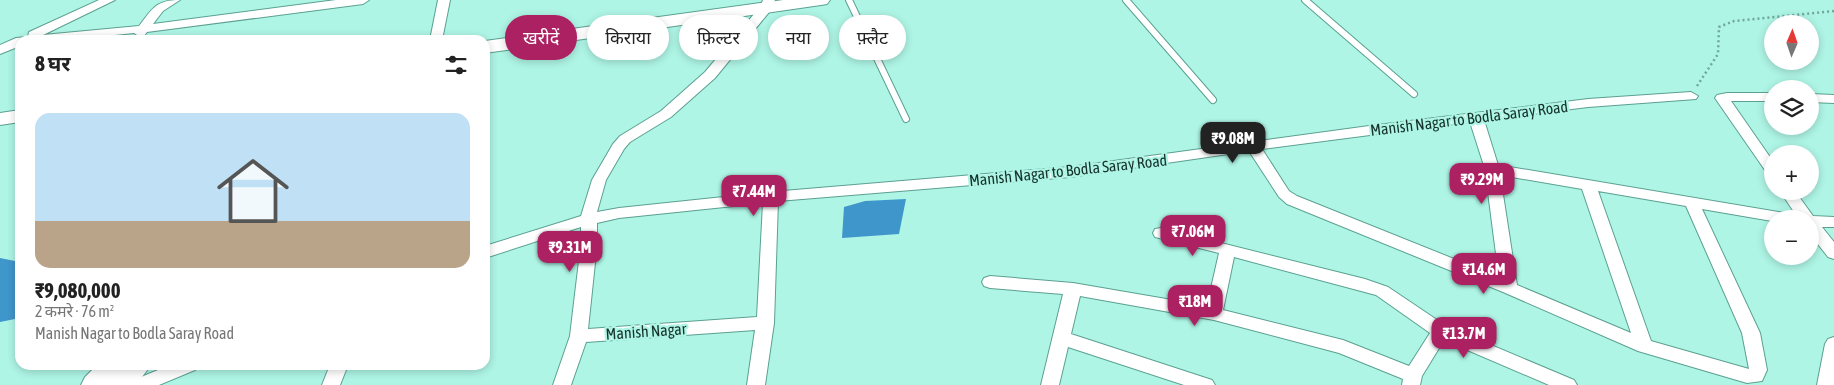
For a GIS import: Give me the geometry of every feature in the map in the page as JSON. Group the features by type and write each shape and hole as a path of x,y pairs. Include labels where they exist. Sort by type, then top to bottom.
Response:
{"main road":[{"path":"490,39 748,0"},
{"path":"490,46 767,4 821,0"},
{"path":"0,108 15,106"},
{"path":"0,120 15,117"},
{"path":"95,385 109,370"},
{"path":"119,385 133,370"}],"street":[{"path":"34,35 109,0"},
{"path":"138,35 159,8 174,0"},
{"path":"80,35 142,29 363,0"},
{"path":"437,35 444,0"},
{"path":"562,385 579,336 589,244 589,215 599,180 618,147 625,139 666,114 710,75 767,4"},
{"path":"0,50 15,44"},
{"name":"Manish Nagar to Bodla Saray Road","path":"490,250 589,215 771,197 1070,172 1369,130 1588,104 1691,96"},
{"path":"1764,97 1722,98 1764,158"},
{"path":"1819,98 1834,98"},
{"path":"1476,118 1492,169 1509,288"},
{"path":"1252,146 1284,194 1292,200 1509,288 1644,346 1747,376 1756,376 1758,370 1751,333 1692,203"},
{"path":"1492,169 1764,215"},
{"path":"1588,185 1644,346"},
{"path":"756,385 765,323 771,197"},
{"path":"1819,222 1834,222"},
{"path":"1161,233 1382,291 1440,331 1558,384"},
{"path":"1819,234 1834,253"},
{"path":"1214,314 1227,252 1233,251"},
{"path":"990,282 1073,289 1214,314 1343,347 1412,380 1440,331"},
{"path":"1050,385 1073,289"},
{"name":"Manish Nagar","path":"579,336 765,323"},
{"path":"1061,338 1206,385"},
{"path":"1826,385 1834,344"},
{"path":"140,385 177,370"},
{"path":"331,385 337,370"}],"lane":[{"path":"849,0 906,119"},
{"path":"1126,0 1214,100"},
{"path":"1305,0 1414,94"}],"path":[{"path":"1691,96 1718,54 1719,27 1734,21 1834,11"}],"water":[{"path":"906,199 899,234 842,238 844,207 865,201"},
{"path":"0,258 15,261 15,319 0,322"}]}
